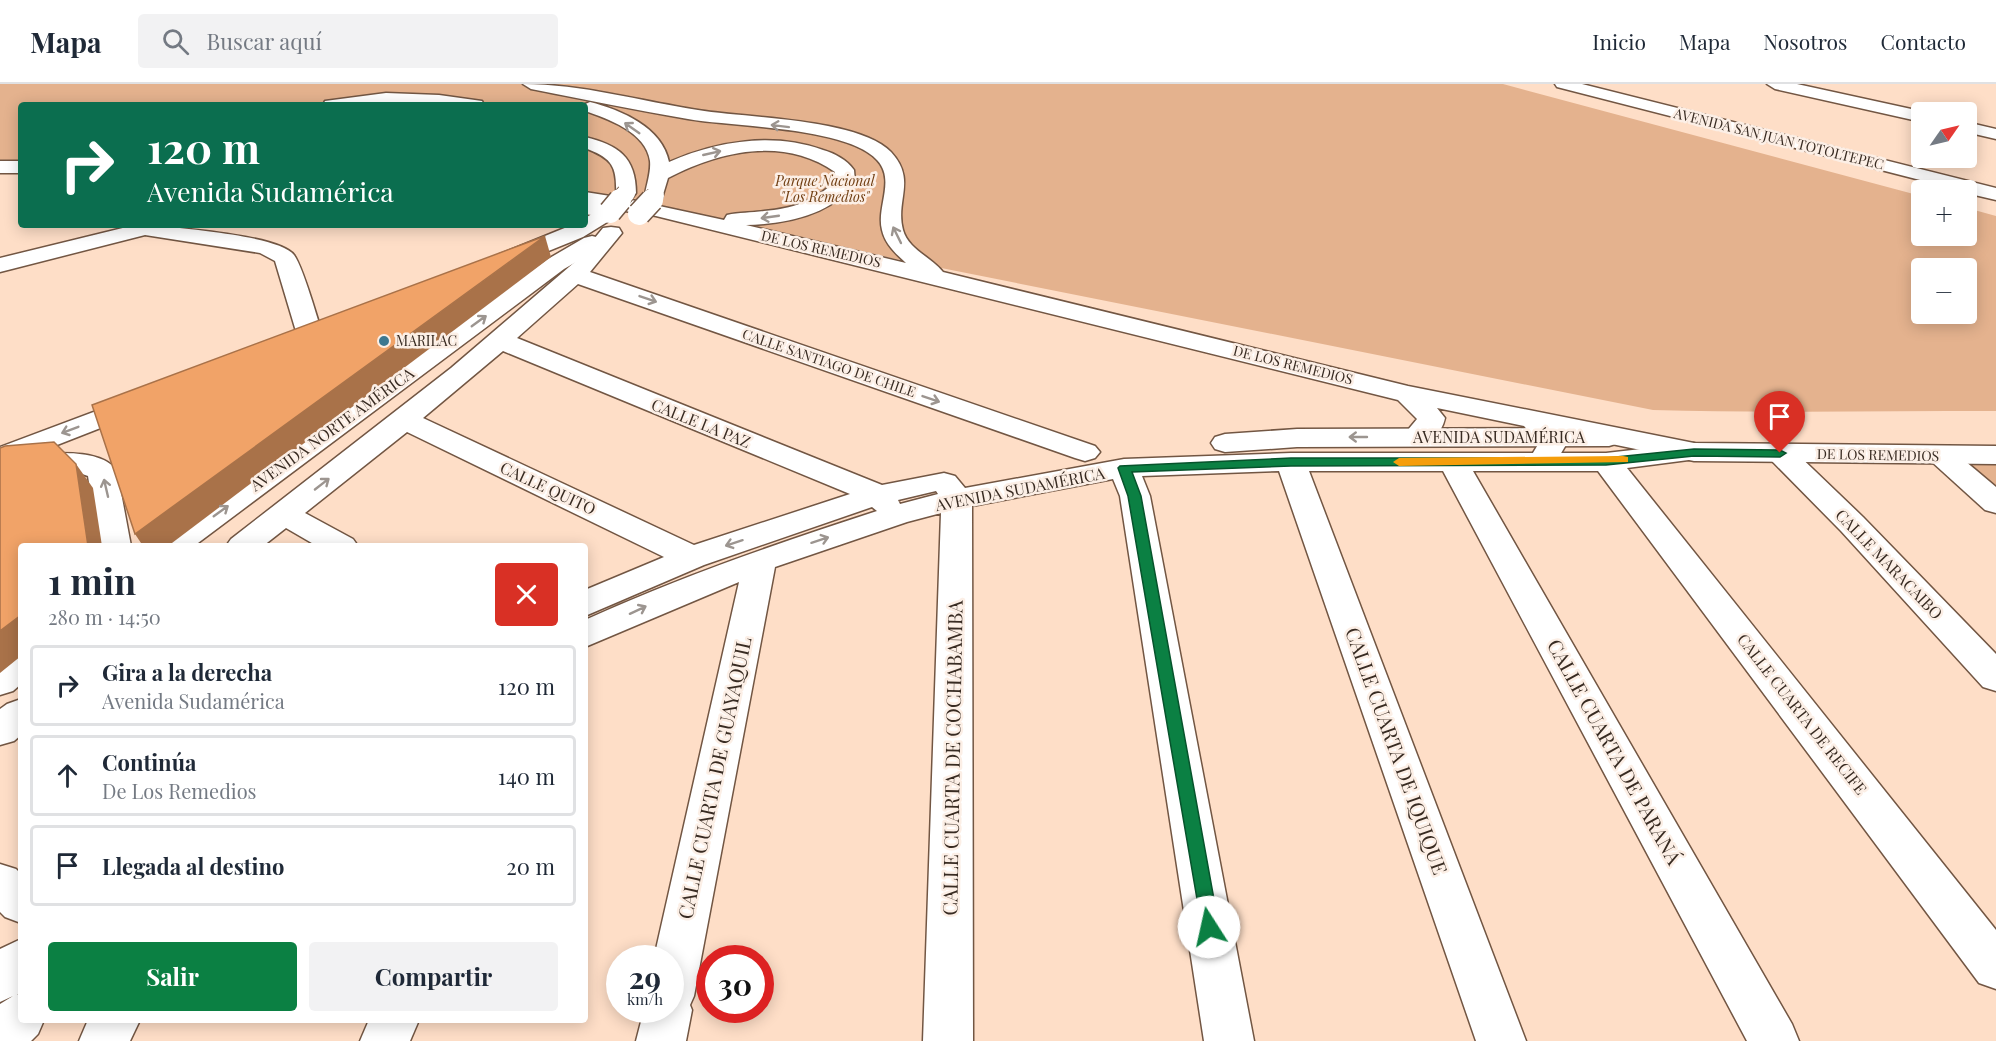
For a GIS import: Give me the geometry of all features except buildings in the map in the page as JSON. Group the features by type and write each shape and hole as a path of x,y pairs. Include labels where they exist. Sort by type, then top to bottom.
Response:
{"street":[{"path":"418,84 469,102"},
{"path":"518,84 575,102"},
{"path":"531,84 700,116 802,129 863,143 881,153 892,166 897,179 892,225 896,239 937,277"},
{"name":"AVENIDA SAN JUAN TOTOLTEPEC","path":"1563,84 1590,91 1652,100 1996,194"},
{"path":"1775,84 1911,115"},
{"name":"AVENIDA SAN JUAN TOTOLTEPEC","path":"1546,87 1652,100 1912,180"},
{"path":"344,102 361,98 395,96 427,97 458,102"},
{"path":"588,107 620,119 651,143 659,158 658,175 700,155 758,146 814,151 833,159 844,170 845,182 836,194 815,206 787,214 753,219 681,216"},
{"path":"1977,130 1996,134"},
{"path":"588,143 615,155 625,166 603,207 588,220"},
{"path":"0,167 18,167"},
{"name":"AVENIDA NORTE AMÉRICA","path":"603,207 639,214 655,196 658,175"},
{"path":"1977,199 1996,204"},
{"name":"DE LOS REMEDIOS","path":"603,207 681,216 937,277 1408,394 1542,440 1608,449"},
{"name":"AVENIDA NORTE AMÉRICA","path":"246,543 404,420 500,340 598,253 603,207"},
{"name":"AVENIDA NORTE AMÉRICA","path":"588,225 603,207"},
{"path":"0,265 149,228"},
{"path":"158,228 261,247 285,258 311,338"},
{"path":"487,267 575,232 579,228"},
{"name":"AVENIDA NORTE AMÉRICA","path":"178,543 556,264 586,228"},
{"name":"CALLE SANTIAGO DE CHILE","path":"572,274 1085,452"},
{"name":"CALLE LA PAZ","path":"500,340 887,505"},
{"path":"1408,394 1431,418 1429,426 1416,437"},
{"path":"0,457 156,397"},
{"name":"CALLE QUITO","path":"404,420 692,557"},
{"name":"AVENIDA SUDAMÉRICA","path":"588,603 692,557 950,490 1085,452 1297,438 1416,437 1542,440 1608,449 1694,452"},
{"name":"AVENIDA SUDAMÉRICA","path":"950,490 1124,468 1291,462 1453,462 1542,440"},
{"name":"CALLE CUARTA DE RECIFE","path":"1608,449 1996,967"},
{"name":"DE LOS REMEDIOS","path":"1694,452 1996,455"},
{"name":"CALLE MARACAIBO","path":"1780,453 1851,524 1996,677"},
{"path":"1942,456 1996,503"},
{"path":"0,471 27,464 74,461 102,471 114,543"},
{"name":"CALLE CUARTA DE IQUIQUE","path":"1291,462 1501,1041"},
{"name":"CALLE CUARTA DE PARANÁ","path":"1453,462 1774,1041"},
{"path":"1124,468 1134,496 1229,1041"},
{"name":"CALLE CUARTA DE COCHABAMBA","path":"948,1041 950,490"},
{"name":"AVENIDA SUDAMÉRICA","path":"588,633 887,505"},
{"path":"284,514 337,543"},
{"name":"CALLE CUARTA DE GUAYAQUIL","path":"681,945 760,561"},
{"path":"0,681 18,666"},
{"path":"0,730 18,716"},
{"path":"0,883 18,900"},
{"path":"0,979 18,964"},
{"path":"0,1038 18,1020"},
{"path":"104,1041 113,1023"},
{"path":"385,1041 393,1023"},
{"path":"661,1041 665,1023"}],"green space":[{"name":"Parque Nacional \"Los Remedios\"","path":"0,84 1503,84 1911,193 1911,246 1977,246 1977,211 1996,216 1996,411 1653,410 901,260 588,195 588,102 18,102 18,168 0,168"},
{"path":"1996,461 1996,494 1959,463"}],"slow traffic":[{"path":"1399,462 1606,462 1623,460"}],"place":[{"name":"MARILAC","path":"384,341"}],"route":[{"path":"1209,927 1134,496 1124,468 1291,462 1606,462 1694,452 1780,453"}]}
